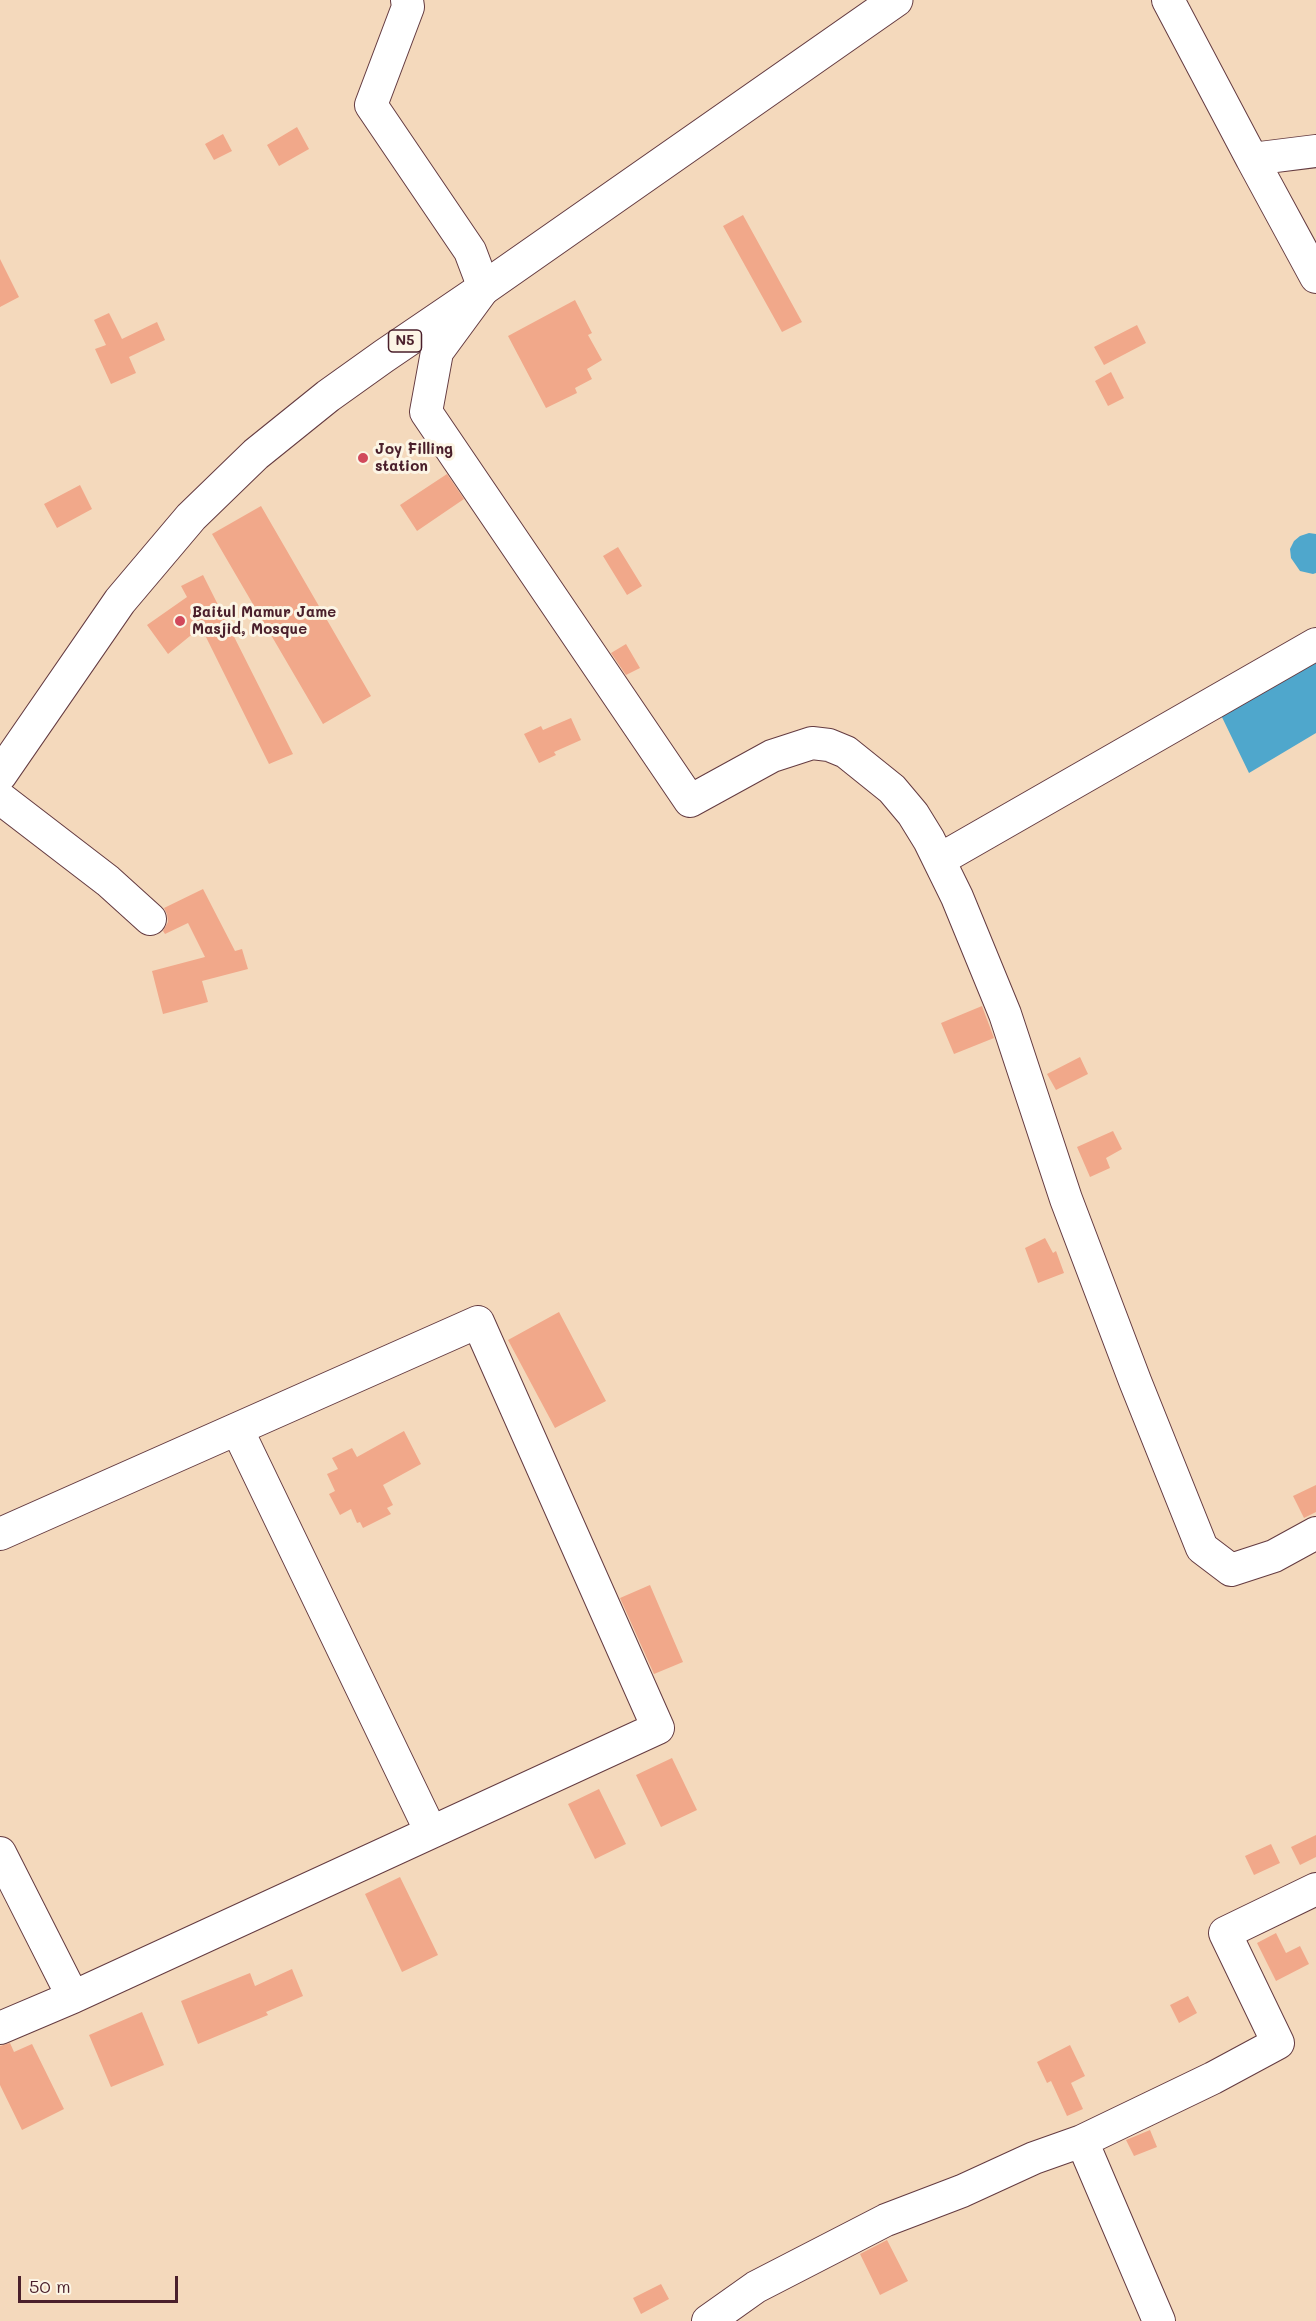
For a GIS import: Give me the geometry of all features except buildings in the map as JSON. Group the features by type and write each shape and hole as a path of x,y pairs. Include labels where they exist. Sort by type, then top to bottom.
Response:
{"highway":[{"name":"N5","path":"0,775 120,601 191,517 225,482 290,425 384,356 896,0"}],"street":[{"path":"407,0 408,6 370,105 470,250 484,288 437,352 426,412 690,801 781,752 812,743 829,745 846,752 892,789 913,814 957,897 1005,1014 1066,1199 1202,1548 1231,1569 1274,1556 1316,1533"},
{"path":"1168,0 1316,277"},
{"path":"1252,159 1316,151"},
{"path":"939,860 1316,644"},
{"path":"0,798 108,881 150,919"},
{"path":"0,1534 478,1322 658,1728 73,1997 0,2028"},
{"path":"237,1429 431,1832"},
{"path":"0,1853 73,1997"},
{"path":"708,2321 756,2287 886,2220 963,2191 1034,2158 1082,2141 1213,2078 1278,2043 1225,1933 1316,1888"},
{"path":"1082,2141 1159,2321"}],"water":[{"path":"1309,533 1316,534 1316,573 1313,574 1300,571 1291,558 1290,549 1294,541"},
{"path":"1316,662 1316,733 1249,773 1219,711"}],"place":[{"name":"Joy Filling station","path":"363,458"},
{"name":"Baitul Mamur Jame Masjid, Mosque","path":"180,621"}]}
